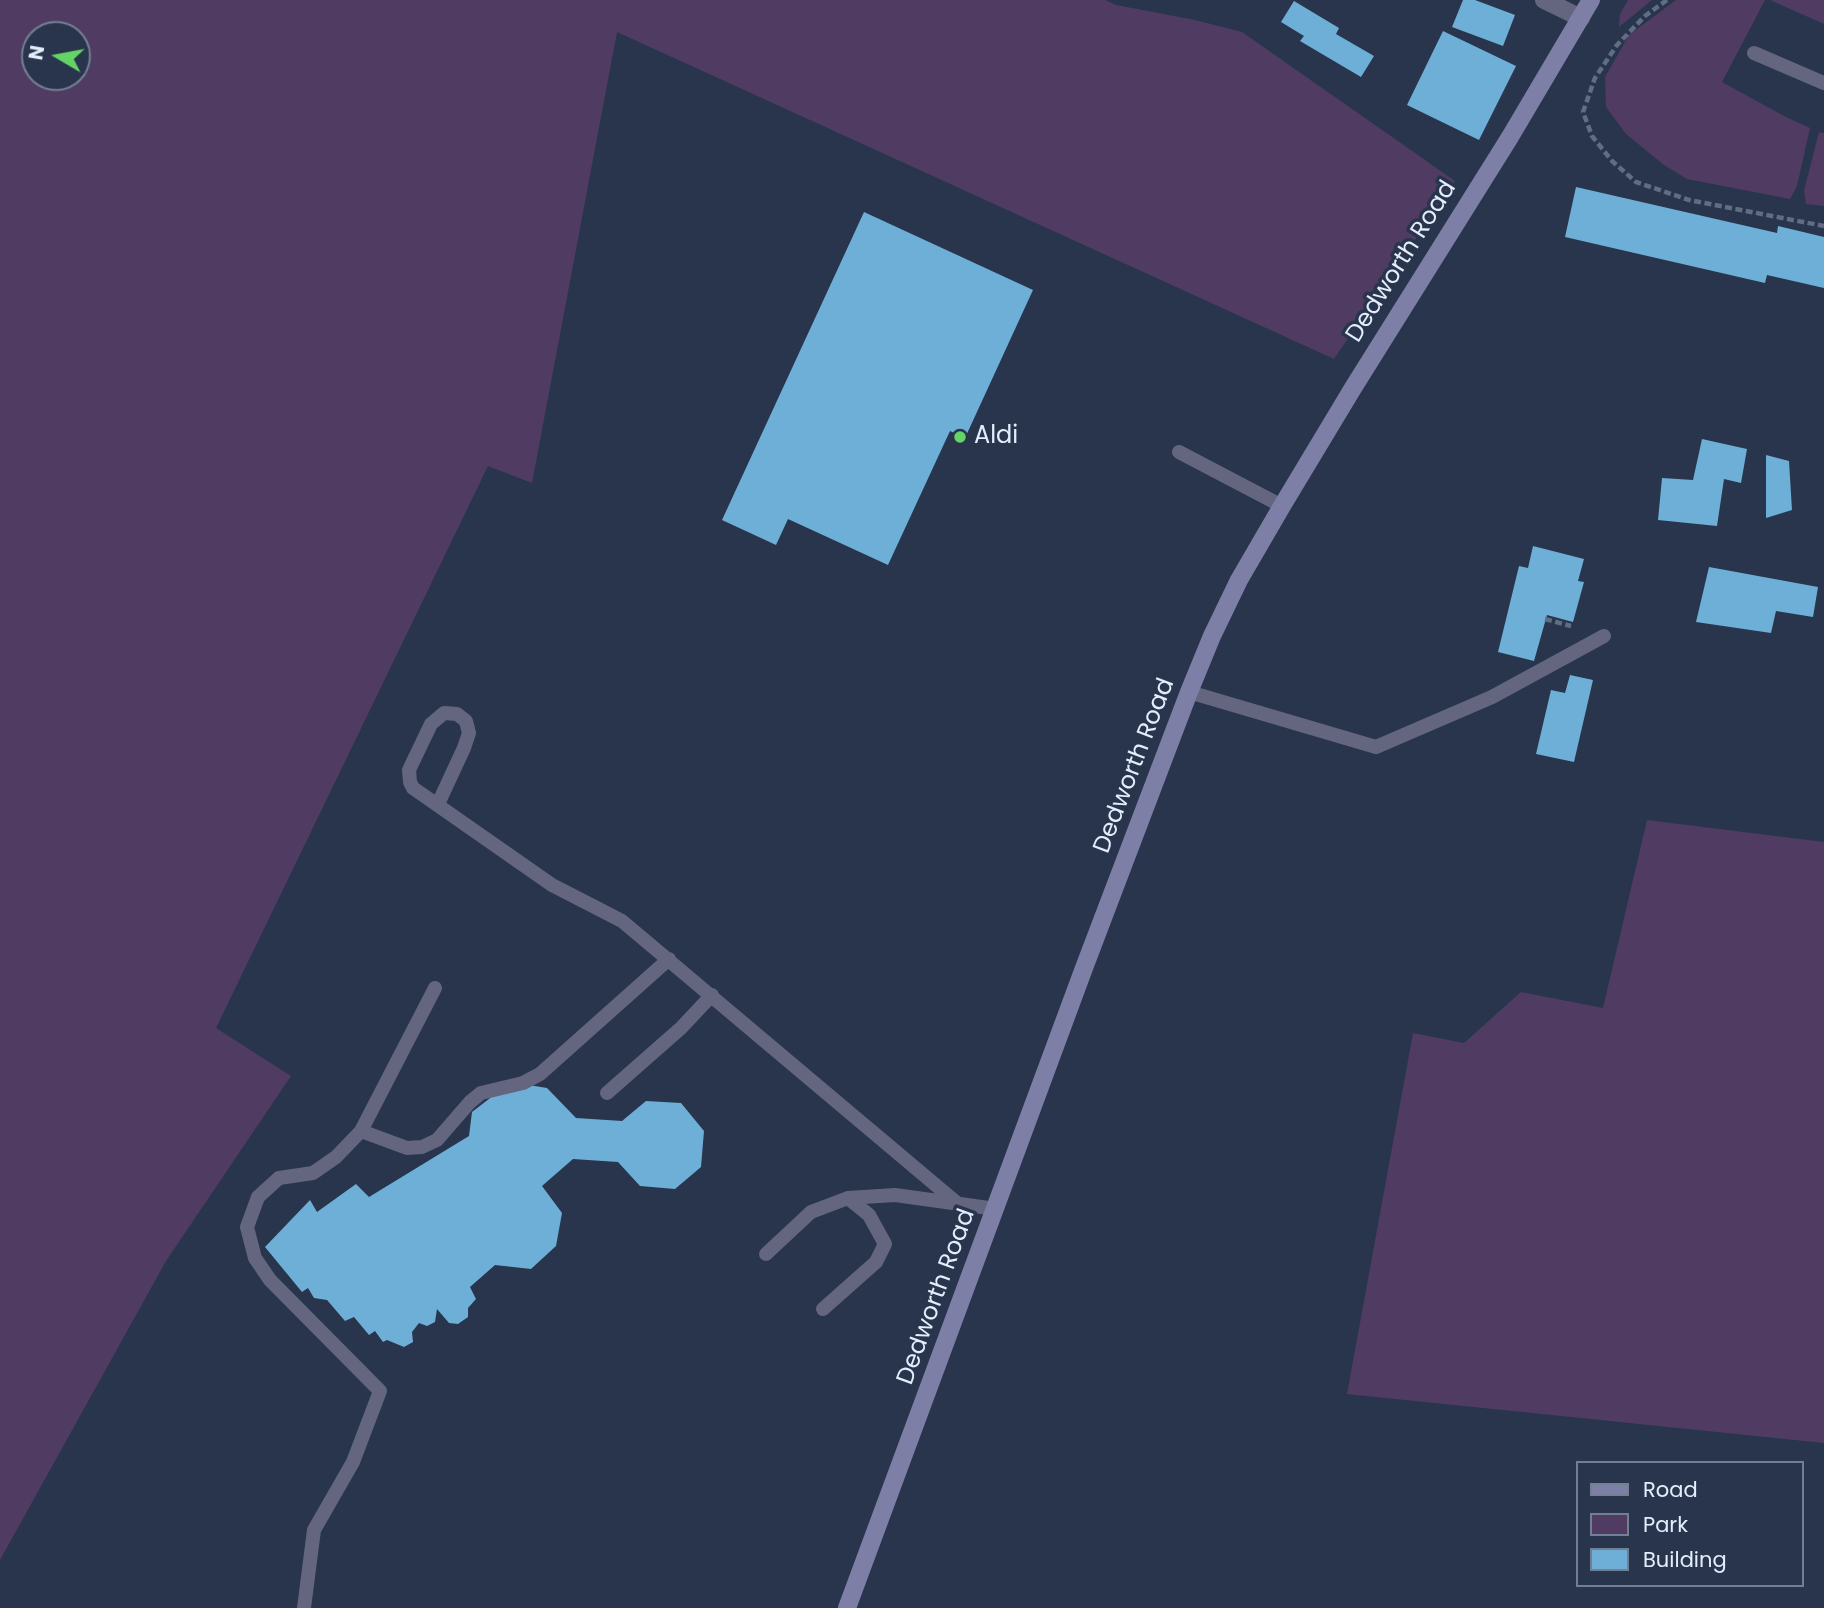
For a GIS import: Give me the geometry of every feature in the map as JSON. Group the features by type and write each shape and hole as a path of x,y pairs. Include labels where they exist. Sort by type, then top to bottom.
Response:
{"main road":[{"name":"Dedworth Road","path":"848,1608 1089,956 1212,636 1239,580 1282,506 1359,377 1510,137 1591,0"}],"street":[{"path":"1544,0 1581,18"}],"lane":[{"path":"1754,53 1824,83"},
{"path":"1179,452 1282,506"},
{"path":"1189,692 1376,747 1492,697 1604,636"},
{"path":"438,804 469,733 466,721 457,714 443,713 431,724 409,771 413,788 552,885 622,921 957,1203"},
{"path":"361,1131 407,1147 422,1147 437,1140 481,1093 523,1083 540,1074 669,959"},
{"path":"304,1608 314,1530 353,1462 380,1391 270,1280 255,1258 247,1227 258,1197 279,1178 313,1173 336,1157 361,1131 435,988"},
{"path":"607,1093 681,1028 712,995"},
{"path":"766,1254 811,1212 848,1198 895,1195 996,1209"},
{"path":"823,1309 876,1262 885,1244 869,1215 848,1198"}],"path":[{"path":"1667,0 1644,16 1617,45 1595,78 1583,112 1592,136 1612,162 1636,182 1689,201 1824,226"}],"green space":[{"path":"0,0 1105,0 1116,5 1242,32 1455,181 1334,359 617,32 532,483 488,466 216,1028 291,1076 166,1261 0,1560"},
{"path":"1628,0 1652,0 1619,27 1620,14"},
{"path":"1676,0 1765,0 1722,82 1810,128 1797,186 1790,199 1687,179 1664,165 1626,134 1606,107 1605,77 1629,35"},
{"path":"1770,0 1824,0 1824,24"},
{"path":"1819,132 1824,133 1824,206 1806,204 1804,191"},
{"path":"1647,820 1824,842 1824,1443 1347,1394 1413,1033 1464,1043 1521,992 1603,1008"}],"building":[{"path":"1463,0 1475,0 1515,15 1503,46 1452,27"},
{"path":"1294,1 1339,28 1336,34 1374,56 1361,77 1300,41 1304,36 1281,22"},
{"path":"1443,31 1516,66 1479,140 1407,105"},
{"path":"1576,187 1777,233 1778,226 1824,237 1824,288 1767,275 1765,283 1565,237"},
{"path":"864,212 1033,290 965,438 950,431 888,565 788,519 776,545 722,520"},
{"path":"1702,439 1747,449 1741,483 1724,479 1717,526 1658,520 1662,478 1693,480"},
{"path":"1766,455 1789,461 1792,510 1766,518"},
{"path":"1533,546 1584,559 1578,581 1584,582 1573,622 1547,615 1534,661 1498,652 1519,566 1528,568"},
{"path":"1709,567 1818,587 1813,617 1776,611 1771,633 1696,622"},
{"path":"1570,675 1593,680 1574,762 1536,754 1551,690 1565,693"},
{"path":"511,1082 547,1088 576,1118 622,1121 646,1101 681,1103 704,1131 701,1167 675,1189 640,1186 618,1162 573,1159 542,1186 562,1213 556,1246 531,1269 495,1265 470,1287 476,1299 468,1308 468,1317 458,1324 449,1323 437,1309 435,1322 427,1326 419,1323 412,1332 413,1342 404,1347 387,1340 383,1342 375,1331 369,1335 354,1317 345,1321 327,1300 314,1298 308,1288 302,1292 265,1247 310,1200 317,1212 356,1184 369,1197 469,1136 472,1112"}],"place":[{"name":"Aldi","path":"960,437"}]}
